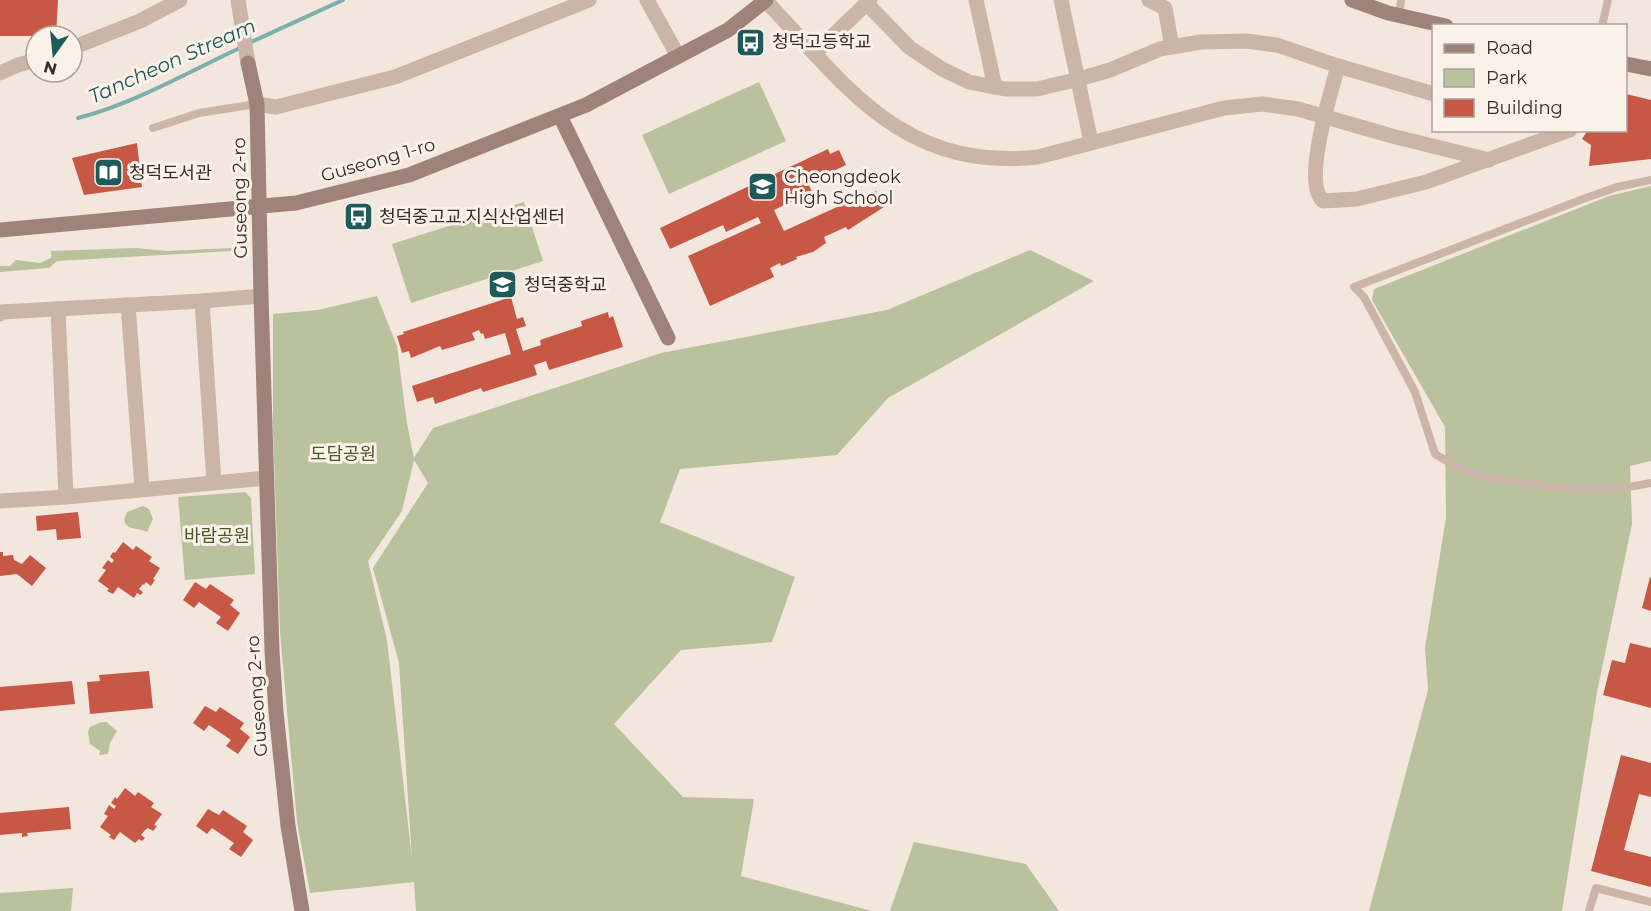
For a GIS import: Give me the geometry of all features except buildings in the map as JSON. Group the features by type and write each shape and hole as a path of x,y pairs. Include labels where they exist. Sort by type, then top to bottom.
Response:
{"street":[{"path":"84,43 140,21 180,0"},
{"name":"Guseong 2-ro","path":"238,0 257,104 266,478 276,712 288,826 302,911"},
{"path":"257,104 276,106 395,77 589,0"},
{"path":"647,0 678,56"},
{"path":"766,0 876,114 930,146 965,155 1011,160 1038,157 1233,107 1262,104 1298,109 1489,160"},
{"name":"Guseong 1-ro","path":"2,229 296,203 409,175 586,105 728,30 766,0"},
{"path":"976,0 995,87"},
{"path":"1061,0 1091,142"},
{"path":"1149,0 1165,8 1172,47"},
{"path":"1352,0 1388,13 1400,8 1441,24"},
{"path":"815,53 869,2 910,48 926,59 969,82 1005,89 1037,89 1079,79 1110,70 1160,49 1201,42 1246,41 1277,45 1338,66 1432,93"},
{"path":"0,73 24,63"},
{"path":"1627,64 1651,69"},
{"path":"1338,66 1316,163 1317,193 1323,201 1357,198 1426,182 1565,132"},
{"path":"560,116 668,338"},
{"path":"0,314 2,312 261,296"},
{"path":"202,301 214,483"},
{"path":"128,305 142,488"},
{"path":"58,309 66,496"},
{"path":"0,501 266,478"}],"lane":[{"path":"1602,24 1608,0"},
{"path":"153,128 199,113 257,104"},
{"path":"1651,180 1617,187 1583,199 1354,286 1364,297 1416,392 1435,454 1461,469 1484,477 1558,488 1586,491 1620,489 1651,483"},
{"path":"1589,911 1596,888 1651,902"}],"green space":[{"path":"759,82 786,141 669,194 642,135"},
{"path":"1651,186 1651,461 1630,466 1632,524 1597,692 1562,911 1369,911 1428,690 1425,648 1446,517 1445,427 1372,300 1374,289 1609,196"},
{"path":"524,202 543,261 411,303 392,244"},
{"path":"135,248 168,251 232,248 232,251 57,261 49,268 0,272 0,266 10,266 16,260 40,263 51,258 51,251"},
{"name":"도담공원","path":"1030,250 1094,281 888,398 837,455 680,469 660,522 795,577 772,642 681,650 614,724 683,797 754,799 741,876 872,911 416,911 414,882 310,893 297,822 280,632 273,430 273,314 318,310 377,296 397,346 407,424 414,458 433,428 661,353 887,310","holes":["414,460 428,483 373,568 399,663 412,859 387,640 368,561 402,511"]},
{"name":"바람공원","path":"245,492 251,498 255,574 185,580 178,497"},
{"path":"143,506 149,509 153,519 147,532 128,527 124,520 127,512"},
{"path":"106,722 117,731 110,743 108,754 99,755 100,751 90,744 88,732 90,727"},
{"path":"914,842 1026,864 1059,911 890,911"},
{"path":"73,888 71,911 0,911 0,893"}],"waterway":[{"name":"Tancheon Stream","path":"249,43 343,0"},
{"name":"Tancheon Stream","path":"78,118 141,96 242,47"}],"place":[{"name":"청덕고등학교","path":"751,42"},
{"name":"청덕도서관","path":"108,173"},
{"name":"Cheongdeok High School","path":"763,187"},
{"name":"청덕중고교.지식산업센터","path":"358,217"},
{"name":"청덕중학교","path":"503,285"}]}
